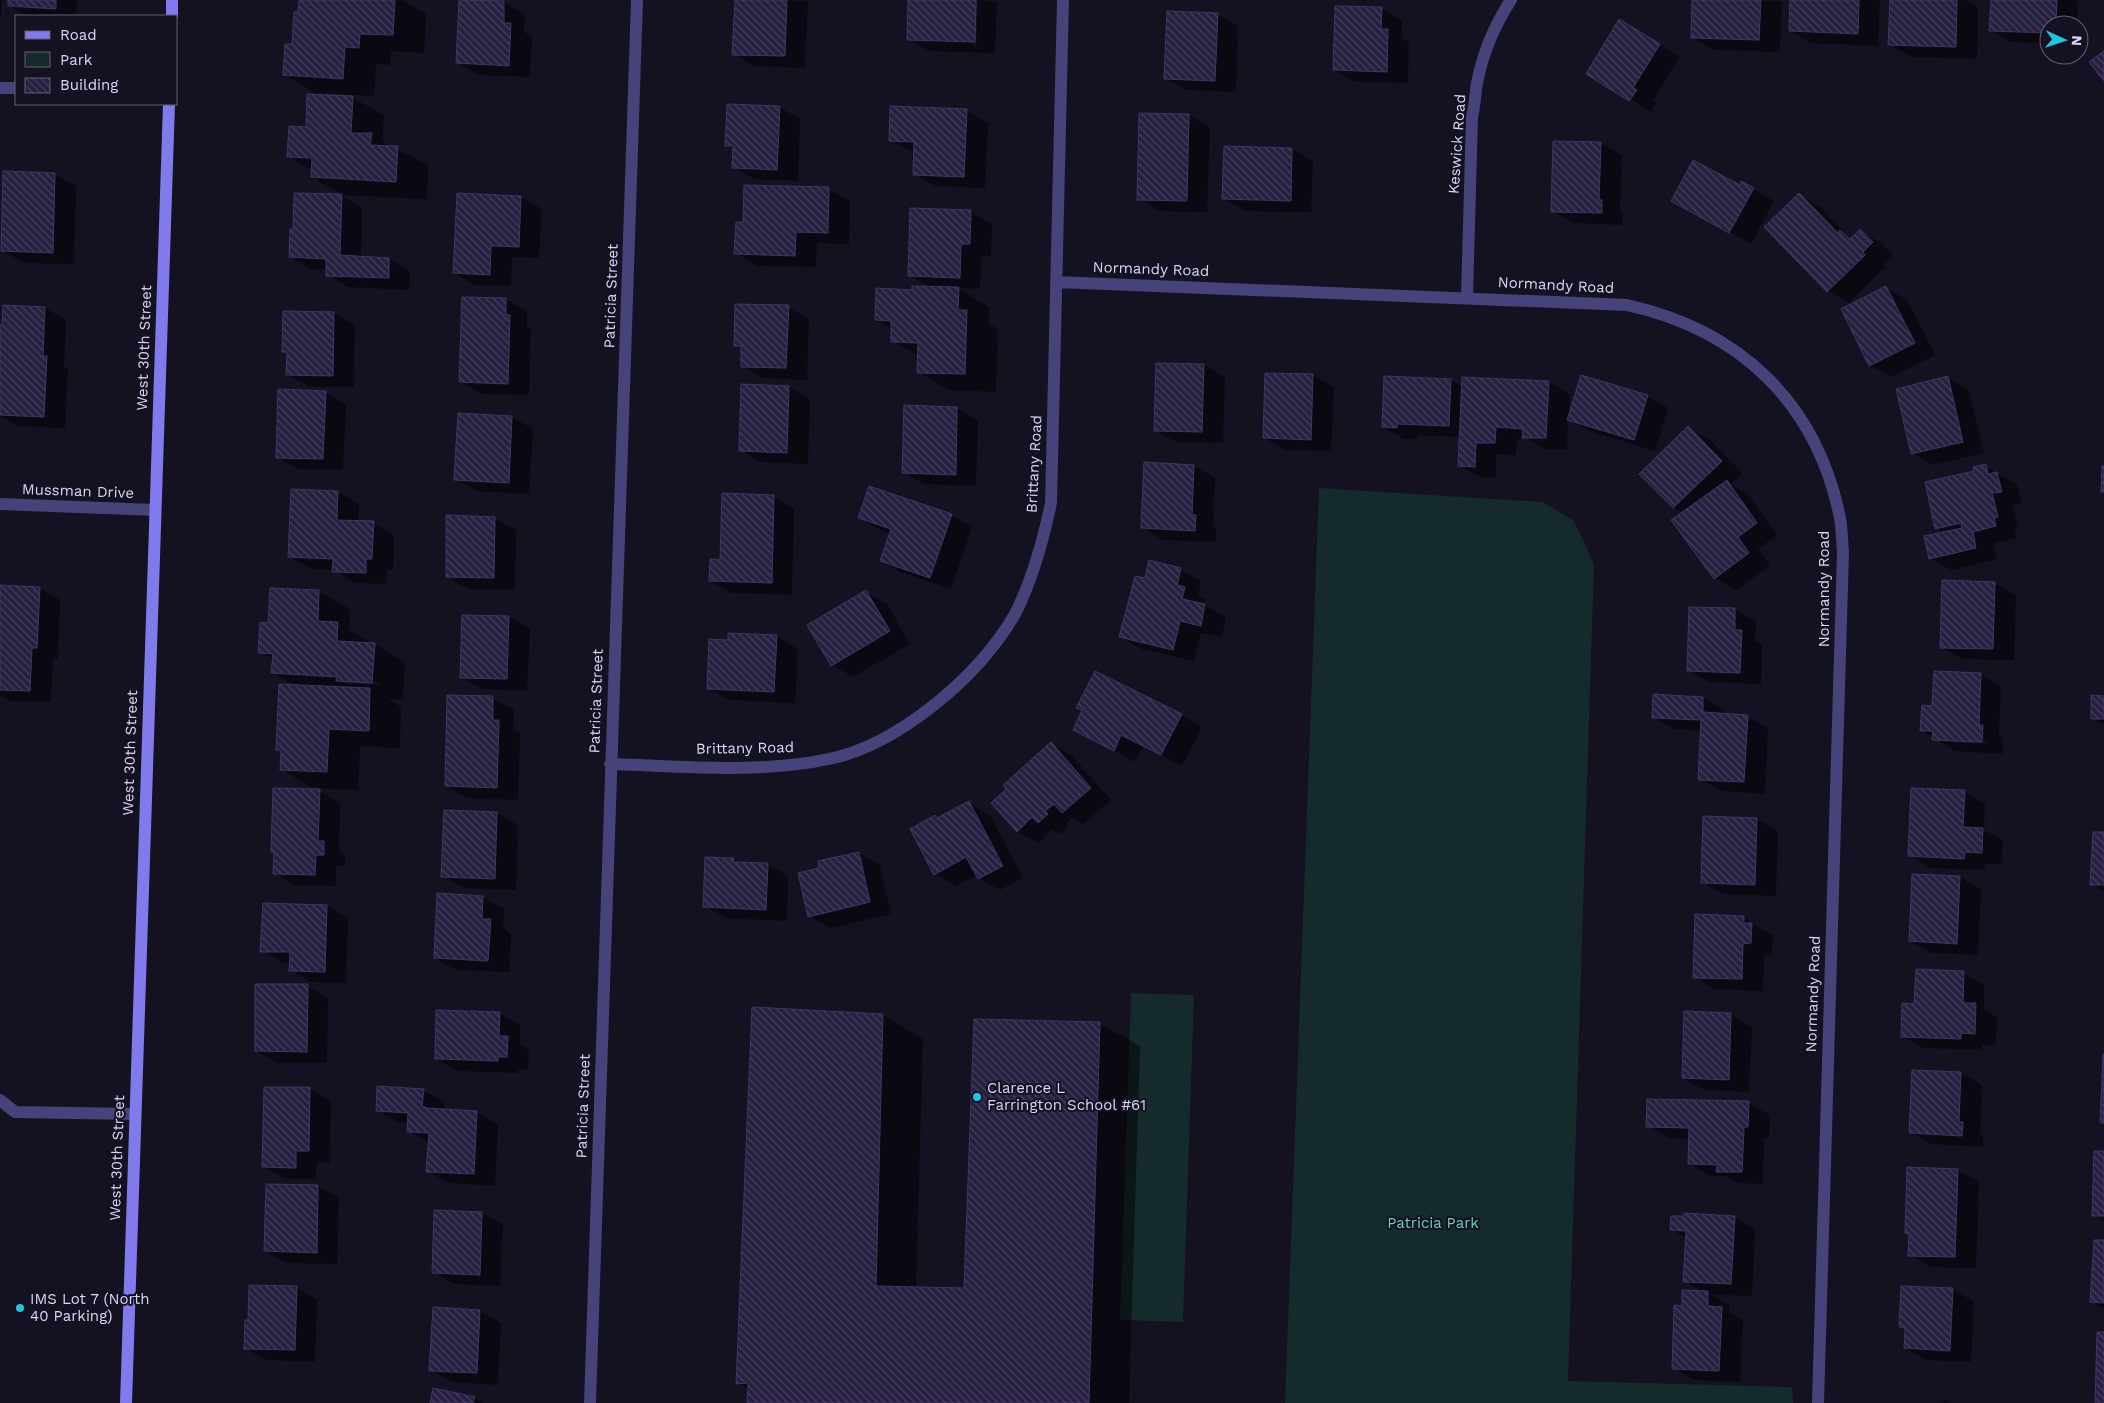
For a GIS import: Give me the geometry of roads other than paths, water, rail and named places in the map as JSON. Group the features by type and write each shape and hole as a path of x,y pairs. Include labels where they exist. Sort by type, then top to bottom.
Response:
{"main road":[{"path":"172,0 172,15"},
{"name":"West 30th Street","path":"126,1403 168,105"}],"street":[{"name":"Patricia Street","path":"590,1403 610,764 638,0"},
{"name":"Brittany Road","path":"610,764 779,766 840,756 868,746 899,731 934,704 974,667 996,642 1015,613 1040,552 1051,503 1063,0"},
{"name":"Keswick Road","path":"1467,297 1472,117 1484,52 1497,21 1511,0"},
{"path":"0,88 15,88"},
{"name":"Normandy Road","path":"1056,282 1467,297 1627,305 1659,312 1691,324 1736,350 1762,371 1785,396 1805,424 1826,469 1840,518 1843,552 1818,1403"},
{"name":"Mussman Drive","path":"0,504 155,510"},
{"path":"0,1100 15,1112 134,1114"}],"place":[{"name":"Clarence L Farrington School #61","path":"977,1097"},
{"name":"IMS Lot 7 (North 40 Parking)","path":"20,1308"}],"park label":[{"name":"Patricia Park","path":"1433,1223"}]}
